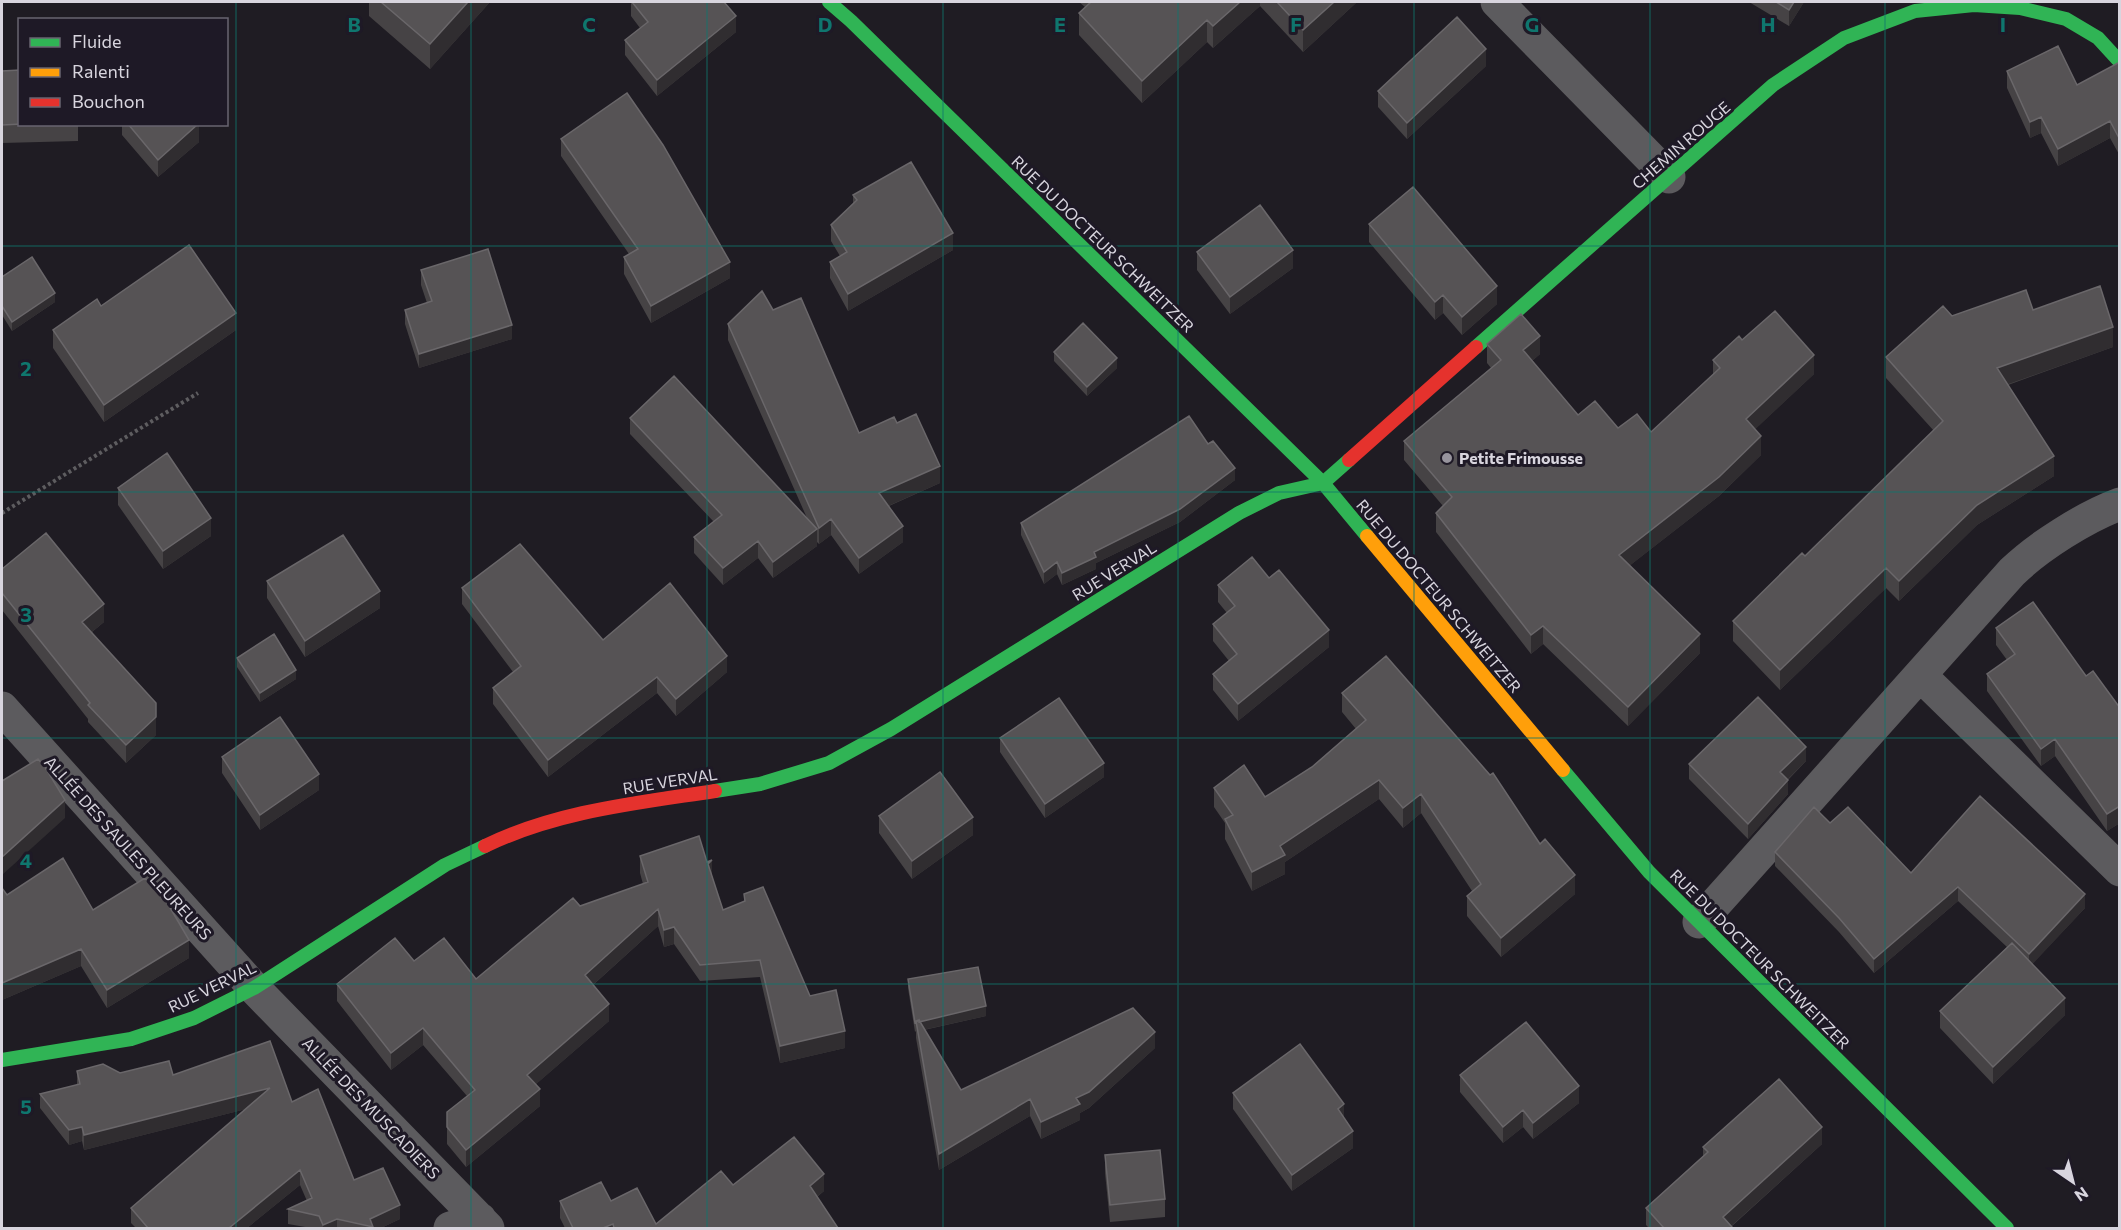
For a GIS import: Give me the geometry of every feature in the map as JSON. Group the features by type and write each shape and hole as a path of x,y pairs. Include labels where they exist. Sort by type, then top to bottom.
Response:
{"street":[{"name":"RUE DU DOCTEUR SCHWEITZER","path":"829,2 1323,483 1649,872 2007,1228"},
{"path":"1497,2 1669,177"},
{"name":"CHEMIN ROUGE","path":"1323,483 1773,86 1844,38 1915,11 1974,5 2020,8 2066,19 2098,38 2120,62"},
{"name":"RUE VERVAL","path":"2,1060 131,1039 194,1018 254,988 445,865 509,834 580,812 760,784 829,763 891,729 1239,513 1279,493 1323,483"},
{"path":"1700,922 2026,558 2104,510 2120,504"},
{"path":"1920,675 2120,870"},
{"name":"ALLÉE DES SAULES PLEUREURS","path":"2,708 254,988"},
{"name":"ALLÉE DES MUSCADIERS","path":"254,988 473,1226"}],"path":[{"path":"2,513 198,393"}],"building":[{"path":"381,2 468,2 430,44"},
{"path":"632,2 724,2 736,16 657,80 625,40 648,22"},
{"path":"1091,2 1240,2 1213,26 1207,20 1142,81 1079,13"},
{"path":"1277,2 1334,2 1303,30"},
{"path":"1776,2 1794,2 1789,10"},
{"path":"1457,17 1486,49 1407,123 1378,91"},
{"path":"2058,46 2077,85 2120,63 2120,140 2110,121 2058,149 2041,117 2030,122 2007,71"},
{"path":"18,70 18,124 2,125 2,71"},
{"path":"627,93 663,145 730,262 651,306 624,257 638,249 561,139"},
{"path":"130,126 196,126 158,160"},
{"path":"911,162 953,233 848,294 830,262 847,252 831,225 857,200 853,195"},
{"path":"1413,187 1497,286 1462,317 1443,295 1435,302 1369,224"},
{"path":"1260,205 1293,250 1230,297 1197,252"},
{"path":"189,245 236,313 104,405 53,330 97,299 101,306"},
{"path":"488,249 512,325 419,354 405,310 432,301 421,270"},
{"path":"32,257 55,293 12,322 2,306 2,277"},
{"path":"2100,286 2113,327 1997,368 2054,456 1977,505 1899,581 1886,568 1780,670 1733,621 1802,553 1805,556 1943,421 1886,357 1943,306 1952,316 2026,290 2033,310"},
{"path":"762,291 773,310 801,298 859,433 894,417 897,423 916,414 940,466 879,493 903,526 859,558 831,519 819,528 728,324"},
{"path":"1775,311 1814,355 1746,419 1761,436 1719,477 1619,555 1700,634 1628,707 1543,626 1531,635 1436,513 1452,497 1404,441 1501,360 1487,344 1521,314 1540,336 1523,350 1578,415 1595,401 1618,428 1637,414 1651,432 1720,368 1713,360 1739,336 1742,340"},
{"path":"1083,323 1117,358 1087,387 1054,352"},
{"path":"674,376 817,529 773,562 758,541 723,568 694,537 722,515 630,418"},
{"path":"1189,416 1208,444 1213,441 1235,468 1180,509 1094,552 1096,557 1062,573 1057,562 1044,572 1021,523"},
{"path":"167,453 211,518 163,551 118,488"},
{"path":"46,533 104,604 82,622 156,703 156,717 126,745 88,705 90,703 2,593 2,569"},
{"path":"343,535 380,591 305,641 267,581"},
{"path":"520,544 603,640 670,583 727,656 676,699 657,677 548,760 493,688 521,666 462,588"},
{"path":"1252,557 1269,578 1279,570 1329,630 1238,704 1213,674 1237,654 1213,624 1235,606 1218,585"},
{"path":"2033,602 2086,676 2093,671 2120,708 2120,806 2107,814 2055,739 2041,749 1987,674 2015,654 1996,628"},
{"path":"274,634 296,670 260,693 237,658"},
{"path":"1386,656 1490,775 1493,773 1540,844 1545,839 1575,875 1501,938 1467,896 1481,884 1421,794 1403,808 1379,780 1280,846 1285,855 1252,872 1225,819 1233,815 1214,788 1244,765 1265,797 1312,767 1366,720 1342,693"},
{"path":"1758,697 1806,747 1780,772 1788,780 1748,824 1689,764"},
{"path":"1059,698 1104,763 1045,804 1000,738"},
{"path":"280,717 319,774 260,815 222,757"},
{"path":"38,759 65,800 2,857 2,781"},
{"path":"940,772 973,817 912,861 879,816"},
{"path":"1980,796 2085,894 2029,954 1958,887 1874,959 1839,918 1775,852 1814,807 1830,823 1848,807 1911,873"},
{"path":"699,836 707,862 712,860 708,864 723,910 745,901 744,894 763,887 810,996 836,990 845,1031 780,1046 760,960 700,965 674,927 664,930 658,909 585,975 609,1004 527,1075 540,1089 466,1150 447,1127 447,1112 475,1090 423,1028 391,1053 337,984 395,938 414,961 444,938 476,979 573,898 580,906 648,882 640,856"},
{"path":"63,858 93,910 145,878 165,899 189,940 107,990 81,949 2,983 2,888 7,895"},
{"path":"2012,943 2065,998 1993,1067 1940,1011"},
{"path":"978,967 986,1006 919,1022 919,1020 915,1023 908,979"},
{"path":"1133,1008 1155,1032 1089,1092 1076,1098 1080,1104 1041,1122 1030,1099 939,1154 916,1021 919,1020 961,1090"},
{"path":"1526,1022 1579,1086 1533,1123 1523,1110 1503,1127 1460,1075"},
{"path":"270,1041 292,1102 318,1089 354,1180 383,1168 400,1205 370,1219 373,1227 337,1219 323,1225 319,1216 288,1209 312,1198 300,1170 229,1228 148,1228 131,1208 270,1088 84,1135 82,1127 69,1130 40,1094 80,1084 77,1071 103,1064 120,1073 169,1061 173,1075"},
{"path":"1300,1044 1344,1104 1338,1109 1353,1131 1292,1175 1233,1093"},
{"path":"1779,1079 1822,1127 1723,1217 1732,1227 1664,1228 1646,1208 1708,1152 1703,1147"},
{"path":"794,1137 824,1174 810,1186 838,1228 614,1228 613,1224 603,1228 573,1228 560,1201 601,1182 611,1201 637,1188 656,1224 721,1171 733,1185"},
{"path":"1160,1150 1165,1199 1110,1205 1105,1155"}],"traffic: fast":[{"path":"829,2 1323,483 1367,536"},
{"path":"1476,347 1773,85 1844,38 1915,11 1974,5 2020,8 2066,19 2098,38 2120,62"},
{"path":"715,791 760,784 829,763 891,729 1239,513 1279,493 1323,483 1349,460"},
{"path":"1563,770 1649,872 2007,1228"},
{"path":"2,1060 131,1039 194,1018 254,988 445,865 485,846"}],"traffic: slow":[{"path":"1367,536 1563,770"}],"traffic: jam":[{"path":"1349,460 1476,347"},
{"path":"485,846 512,834 569,816 627,804 715,791"}],"place":[{"name":"Petite Frimousse","path":"1447,458"}]}
